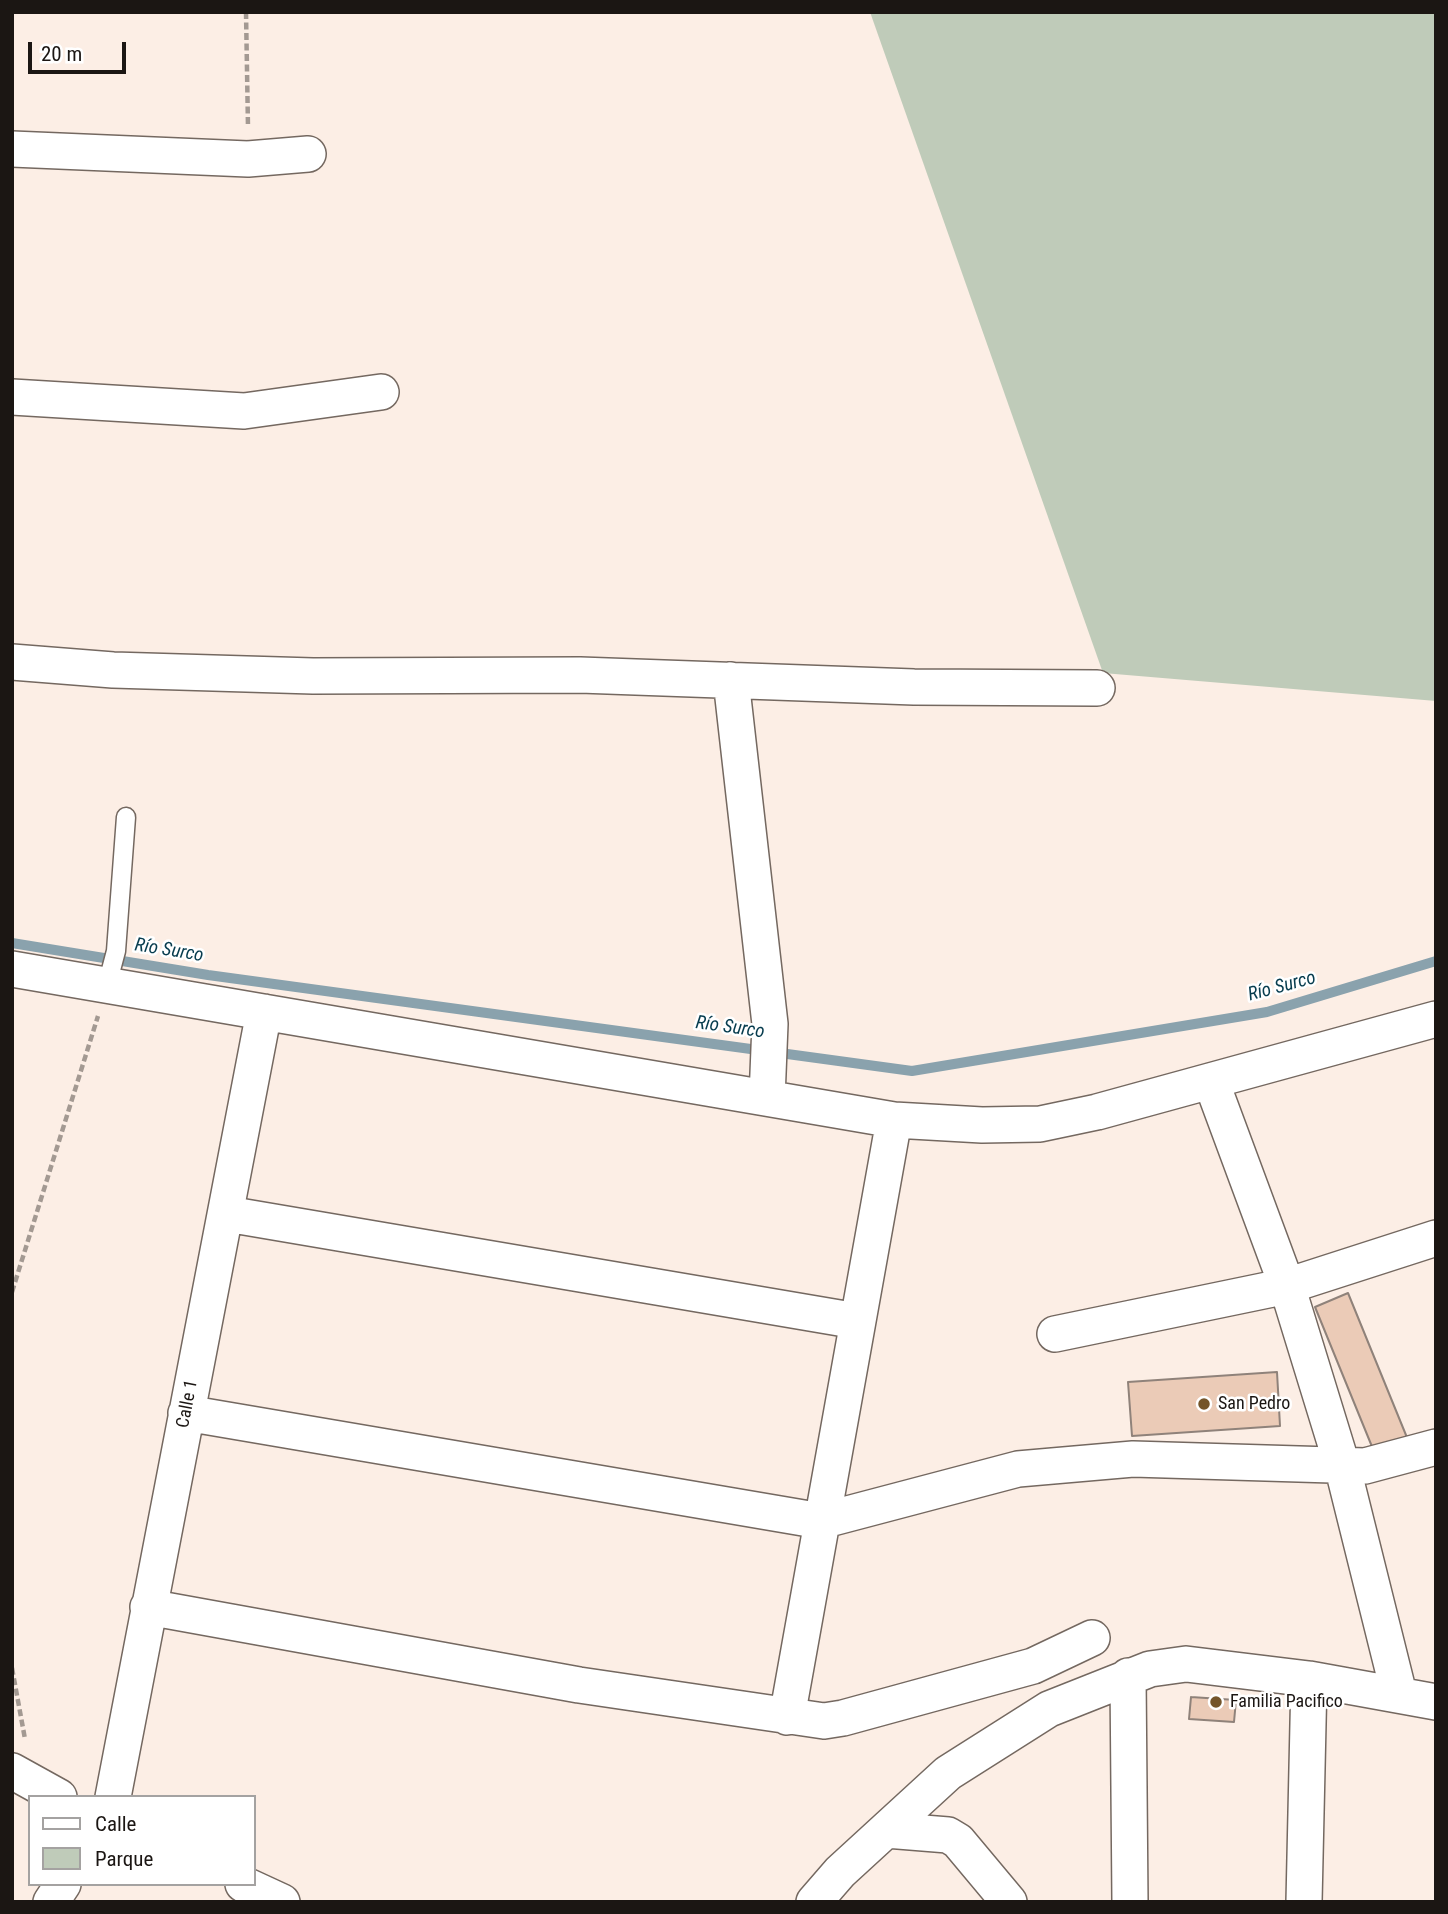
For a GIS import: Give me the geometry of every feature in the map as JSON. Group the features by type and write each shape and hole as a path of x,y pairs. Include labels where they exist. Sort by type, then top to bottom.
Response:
{"street":[{"path":"12,149 248,159 308,154"},
{"path":"12,397 244,411 381,392"},
{"path":"12,662 113,670 313,676 580,675 914,687 1097,688"},
{"path":"731,680 771,1037 768,1085"},
{"path":"12,969 112,968 264,1012 768,1085 894,1120 982,1125 1040,1124 1097,1112 1436,1018"},
{"name":"Calle 1","path":"113,1795 264,1012"},
{"path":"1211,1081 1287,1286 1342,1465 1399,1694"},
{"path":"787,1717 894,1120"},
{"path":"227,1214 857,1321"},
{"path":"1055,1334 1287,1286 1436,1238"},
{"path":"186,1413 821,1521 1018,1469 1133,1459 1365,1466 1390,1462 1436,1447"},
{"path":"148,1606 579,1685 787,1717 834,1721 1032,1666 1092,1638"},
{"path":"814,1902 840,1872 948,1773 1049,1709 1128,1676 1150,1669 1186,1664 1309,1679 1436,1702"},
{"path":"1128,1676 1130,1902"},
{"path":"1304,1902 1309,1679"},
{"path":"886,1830 947,1835 958,1841 1009,1902"},
{"path":"51,1902 62,1886"},
{"path":"247,1886 282,1902"}],"lane":[{"path":"112,968 126,817"}],"path":[{"path":"246,12 248,159"},
{"path":"12,1292 112,968"},
{"path":"12,1668 34,1783"}],"green space":[{"path":"870,12 1436,12 1436,701 1103,673"}],"building":[{"path":"1348,1293 1408,1440 1375,1454 1315,1307"},
{"name":"San Pedro","path":"1277,1372 1280,1426 1132,1436 1128,1382"},
{"path":"1191,1697 1236,1700 1234,1722 1189,1719"}],"waterway":[{"name":"Río Surco","path":"12,943 208,975 912,1071 1267,1012 1436,961"}],"place":[{"name":"San Pedro","path":"1204,1404"},
{"name":"Familia Pacifico","path":"1216,1702"}]}
